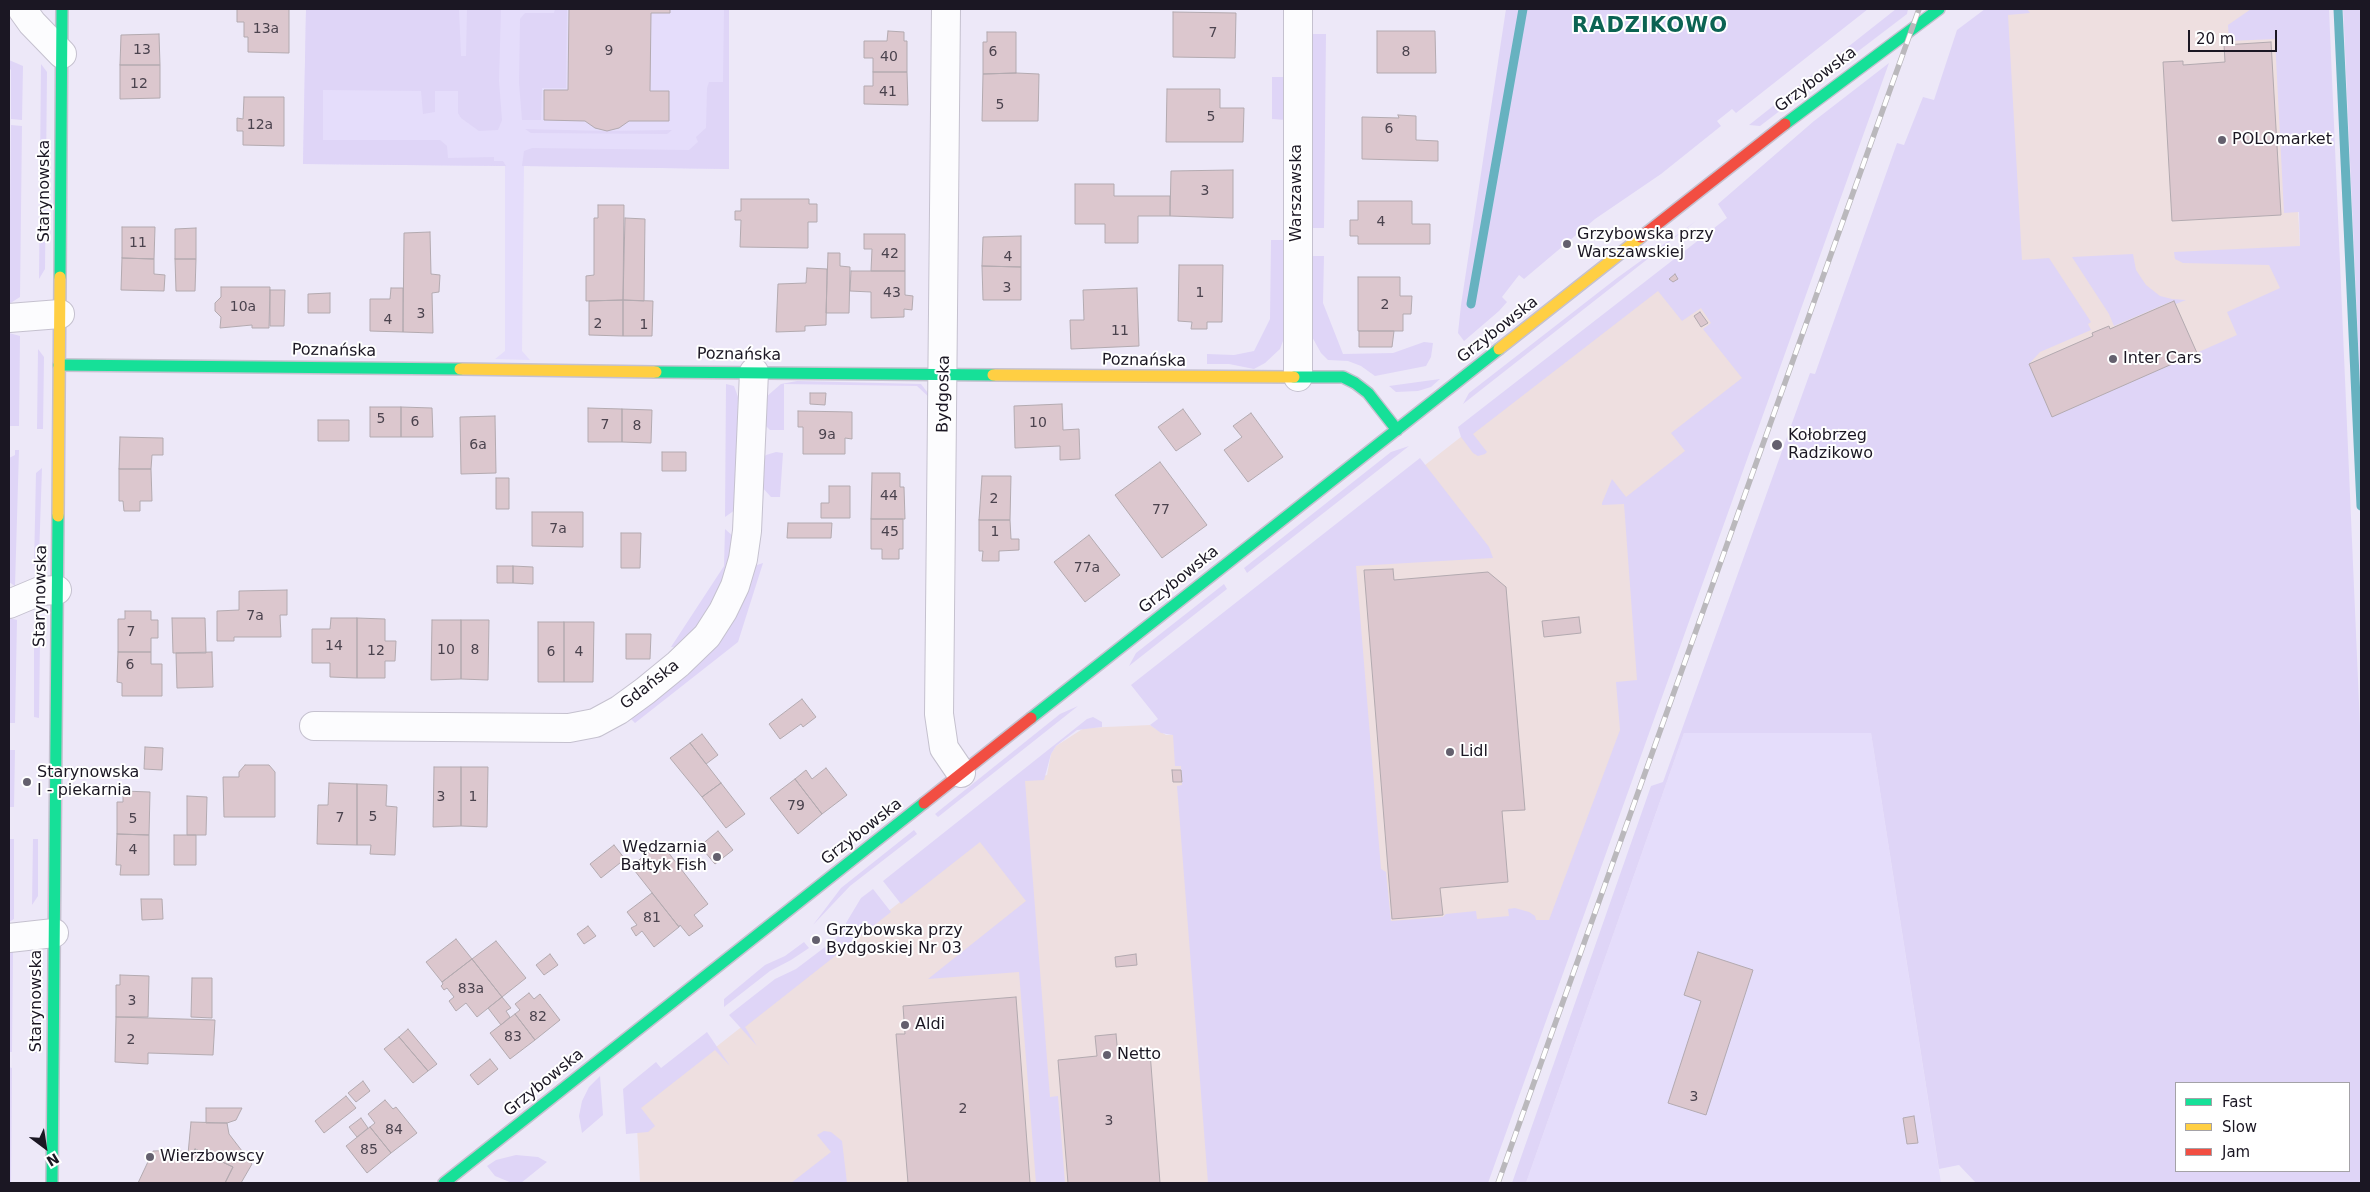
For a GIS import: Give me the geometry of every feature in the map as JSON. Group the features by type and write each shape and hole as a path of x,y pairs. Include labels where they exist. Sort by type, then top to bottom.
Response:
{"street":[{"name":"Starynowska","path":"52,1183 62,9"},
{"name":"Bydgoska","path":"946,9 944,375 939,714 944,748 961,773"},
{"name":"Warszawska","path":"1298,9 1298,376"},
{"name":"Grzybowska","path":"444,1183 1821,96 1939,9"},
{"path":"20,18 62,54"},
{"path":"9,318 60,314"},
{"name":"Poznańska","path":"59,365 1240,378 1343,377 1368,393 1397,430"},
{"name":"Gdańska","path":"314,726 569,728 595,723 619,710 646,691 707,636 723,611 735,586 744,559 747,531 754,372"},
{"path":"9,604 40,591 57,590"},
{"path":"9,938 54,933"}],"shaded area":[{"path":"306,9 729,9 729,169 524,166 522,351 530,360 495,359 505,351 505,166 303,164"},
{"path":"306,9 459,9 461,56 466,56 467,9 501,9 499,81 502,120 498,130 479,131 461,118 458,113 458,91 435,91 435,112 423,114 421,91 323,90 323,140 440,140 447,146 448,158 494,157 494,161 503,161 506,166 303,164"},
{"path":"555,9 567,9 566,88 542,88 541,120 522,120 519,83 520,19 525,13 554,13"},
{"path":"724,9 729,9 729,169 522,166 524,151 532,148 689,150 698,142 696,137 706,128 707,88 709,82 723,82"},
{"path":"1506,9 1868,9 1736,113 1732,109 1717,121 1721,126 1661,174 1595,219 1524,279 1519,275 1502,297 1507,302 1464,341 1458,333 1461,305"},
{"path":"1896,9 1908,9 1907,14 1760,126 1749,125"},
{"path":"1985,9 2027,9 2030,13 2008,15 2022,260 2049,258 2091,322 2088,324 2091,330 2040,352 2029,364 2052,417 2237,335 2227,312 2280,288 2269,265 2183,263 2175,259 2174,252 2300,246 2299,212 2284,213 2275,39 2229,41 2228,25 2251,9 2329,9 2361,749 2361,1183 1976,1183 1959,1165 1939,1169 1871,733 1684,733 1526,1183 1512,1183 1651,786 1663,782 1810,373 1815,374 1897,143 1904,145 1923,97 1934,100 1957,30"},
{"path":"1999,9 2287,9 2300,246 2301,327 2016,447"},
{"path":"2343,9 2361,9 2361,404 2344,27"},
{"path":"1310,34 1326,34 1324,228 1308,228"},
{"path":"9,60 23,66 22,120 11,119 11,70 9,68"},
{"path":"1889,63 1488,1183 1208,1183 1177,786 1182,785 1181,766 1175,766 1173,735 1161,733 1150,725 1158,719 1131,685 1420,458 1489,547 1493,558 1356,566 1381,869 1386,872 1391,921 1443,917 1446,914 1476,911 1477,919 1509,916 1508,909 1515,908 1529,912 1535,916 1536,920 1549,920 1620,730 1616,682 1637,680 1624,504 1602,505 1602,503 1612,479 1626,497 1685,451 1671,433 1742,378 1703,329 1711,323 1701,308 1682,321 1658,291 1473,434 1487,452 1485,454 1478,456 1473,453 1461,437 1458,427 1727,218 1718,204 1814,121"},
{"path":"41,64 47,72 45,269 39,279"},
{"path":"1272,77 1286,77 1286,120 1272,119"},
{"path":"11,125 22,126 20,297 9,304"},
{"path":"525,129 672,130 667,134 531,133"},
{"name":"Lidl","path":"1742,217 1803,267 1658,678 1553,959 1385,1048 1342,530"},
{"path":"1696,221 1463,404 1469,393 1617,278"},
{"path":"1271,240 1285,240 1283,341 1280,349 1265,363 1254,369 1229,364 1207,364 1207,354 1234,355 1254,351 1270,319"},
{"path":"2133,254 2136,270 2146,285 2160,296 2186,300 2176,304 2174,301 2170,302 2114,326 2109,314 2072,257"},
{"path":"1308,256 1324,256 1323,303 1343,354 1393,353 1424,342 1433,343 1431,357 1426,366 1375,376 1361,366 1348,361 1328,360 1321,353 1311,335"},
{"path":"9,333 20,336 19,426 9,426"},
{"path":"38,349 44,357 43,429 37,429"},
{"path":"1440,379 1431,387 1418,391 1396,392 1389,386"},
{"path":"797,381 921,384 934,401 933,443 930,443 931,399 917,386 784,384 784,430 770,430 763,423 766,397 781,384"},
{"path":"726,384 734,386 738,397 735,510 725,517"},
{"path":"1409,446 1247,573 1244,568 1391,452"},
{"path":"15,450 19,450 15,586 9,582 9,458 15,455"},
{"path":"776,452 783,453 780,497 771,497 761,486 762,461 766,455"},
{"path":"42,468 39,557 34,567 36,473"},
{"path":"725,529 734,537 720,589 693,632 679,648 671,647 724,566"},
{"path":"763,563 738,642 635,723 630,718 681,680 715,645 754,566"},
{"path":"1224,584 1227,589 1129,666 1136,653"},
{"path":"9,618 17,620 15,723 9,723"},
{"path":"34,632 40,640 39,718 34,717"},
{"path":"1078,706 938,817 935,814 1060,714"},
{"path":"1093,717 1102,722 1102,727 1077,730 1056,746 1051,754 1044,780 1025,781 1050,1097 1058,1096 1065,1183 1036,1183 1019,972 928,979 1026,901 980,842 901,904 883,881 1087,719"},
{"path":"1150,725 1166,735 1183,734 1220,1183 640,1183 636,1110 900,902 1019,781 1047,775 1051,754 1056,746 1084,728"},
{"path":"1684,733 1871,733 1941,1183 1526,1183"},
{"path":"9,750 15,750 14,807 9,807"},
{"path":"914,830 917,834 850,886 813,925 841,888"},
{"path":"9,839 14,839 14,919 9,922"},
{"path":"33,839 38,839 38,896 32,905"},
{"path":"873,889 891,912 745,1027 757,1046 729,1015 775,979 796,969 837,938 861,898"},
{"path":"804,942 809,948 770,971 724,1007 724,999 765,965 785,956"},
{"path":"9,951 13,951 12,1052 9,1052"},
{"path":"32,963 38,976 38,1053 31,1053"},
{"path":"707,1032 730,1066 715,1050 641,1108 655,1126 648,1132 626,1134 623,1089 656,1062 661,1068"},
{"path":"9,1067 12,1068 11,1183 9,1183"},
{"path":"600,1076 603,1115 582,1133 579,1116 582,1101 589,1087"},
{"path":"824,1131 831,1132 842,1141 847,1183 791,1183 831,1152 817,1135"},
{"path":"516,1155 538,1157 547,1162 521,1183 512,1183 495,1176 487,1166 496,1160"}],"building":[{"path":"237,9 289,9 289,53 248,52 248,37 244,37 244,22 237,22"},
{"path":"569,9 670,9 670,13 651,13 650,91 669,91 669,121 629,121 619,128 607,131 595,128 585,121 544,120 544,90 568,90"},
{"path":"1173,12 1236,13 1235,58 1173,57"},
{"path":"888,31 904,32 904,41 907,41 907,72 873,72 873,58 864,58 864,41 887,41"},
{"path":"1377,31 1435,31 1436,73 1377,73"},
{"path":"987,32 1016,32 1016,73 983,74 983,42 987,42"},
{"path":"159,34 160,65 120,65 121,35"},
{"name":"POLOmarket","path":"2271,42 2281,215 2172,221 2163,62 2183,61 2183,65 2225,62 2224,45"},
{"path":"120,65 160,65 160,98 120,99"},
{"path":"873,72 907,72 908,105 864,104 864,86 873,86"},
{"path":"983,74 1039,74 1038,121 982,121"},
{"path":"1167,89 1220,89 1220,108 1244,108 1243,142 1166,142"},
{"path":"244,97 284,97 284,146 243,145 243,131 237,131 237,118 243,119"},
{"path":"1398,115 1416,116 1416,140 1438,141 1438,161 1362,159 1362,117 1399,118"},
{"path":"1233,170 1233,218 1170,216 1171,171"},
{"path":"1075,184 1114,184 1114,196 1170,196 1170,216 1138,216 1138,243 1105,243 1105,224 1075,224"},
{"path":"741,199 809,199 809,204 817,204 817,222 808,222 808,248 740,247 741,220 735,220 735,211 741,211"},
{"path":"1358,201 1412,201 1412,224 1430,224 1430,244 1358,244 1358,236 1350,236 1350,220 1358,220"},
{"path":"598,205 624,205 623,300 586,301 586,276 594,275 594,218 598,218"},
{"path":"625,218 645,219 644,301 623,300"},
{"path":"122,227 155,227 154,259 122,258"},
{"path":"196,228 196,259 175,259 175,229"},
{"path":"430,232 431,274 440,275 439,292 432,293 433,333 403,332 404,233"},
{"path":"864,234 905,234 905,271 871,271 872,249 864,249"},
{"path":"1021,236 1021,267 982,266 983,237"},
{"path":"828,253 840,253 840,266 850,267 849,313 826,313"},
{"path":"122,258 154,259 154,274 165,275 164,291 121,290"},
{"path":"175,259 196,259 195,291 176,291"},
{"path":"1179,265 1223,265 1222,322 1207,322 1207,329 1191,329 1192,322 1178,321"},
{"path":"982,266 1021,267 1021,300 983,300"},
{"path":"807,268 827,269 826,325 805,326 805,331 776,332 778,284 806,283"},
{"path":"851,271 905,271 905,295 913,296 912,310 904,309 904,317 871,318 871,292 850,291"},
{"path":"1675,274 1678,279 1673,282 1669,279"},
{"path":"1358,277 1400,277 1400,296 1412,296 1411,314 1403,314 1403,331 1358,331"},
{"path":"221,287 270,287 269,328 252,328 252,325 220,328 221,317 215,311 215,303 221,297"},
{"path":"391,288 403,288 403,332 370,331 370,299 390,299"},
{"path":"1137,288 1139,346 1071,349 1070,320 1084,320 1083,290"},
{"path":"270,290 285,290 284,326 270,326"},
{"path":"330,293 330,313 308,313 308,294"},
{"path":"623,300 653,301 652,336 623,336"},
{"path":"623,300 623,336 589,335 589,301"},
{"name":"Inter Cars","path":"2174,301 2197,353 2052,417 2029,364 2093,336 2092,333 2109,326 2110,329"},
{"path":"1700,312 1708,323 1701,327 1694,316"},
{"path":"1359,331 1394,331 1392,347 1359,347"},
{"path":"810,393 826,393 825,405 810,404"},
{"path":"1062,404 1063,430 1079,429 1080,459 1060,460 1060,446 1015,448 1014,406"},
{"path":"370,407 401,407 401,437 370,437"},
{"path":"401,407 432,408 433,437 401,437"},
{"path":"588,408 622,409 622,442 588,442"},
{"path":"622,409 652,410 651,443 622,442"},
{"path":"1183,409 1201,434 1176,451 1158,427"},
{"path":"798,411 852,412 852,439 845,438 845,454 803,454 803,427 798,427"},
{"path":"1251,413 1283,457 1248,482 1224,450 1242,437 1233,426"},
{"path":"495,416 496,473 461,474 460,417"},
{"path":"318,420 349,420 349,441 318,441"},
{"path":"120,437 163,438 163,455 152,455 151,469 119,469"},
{"path":"662,452 686,452 686,471 662,471"},
{"path":"1160,462 1207,525 1162,558 1115,495"},
{"path":"119,469 151,469 152,501 140,501 140,511 124,511 123,501 119,501"},
{"path":"872,473 900,473 900,487 904,487 905,519 871,519"},
{"path":"982,476 1011,476 1010,520 979,520"},
{"path":"496,478 509,478 509,509 496,509"},
{"path":"829,486 850,486 850,518 821,518 821,503 829,503"},
{"path":"532,512 583,512 583,547 532,546"},
{"path":"871,519 903,519 903,549 899,549 899,559 882,559 882,549 871,549"},
{"path":"979,520 1010,520 1011,539 1019,539 1019,550 999,551 999,561 982,561 983,551 979,551"},
{"path":"788,523 832,523 831,538 787,538"},
{"path":"621,533 641,533 640,568 621,568"},
{"path":"1089,535 1120,575 1085,602 1054,562"},
{"path":"497,566 513,566 513,583 497,583"},
{"path":"513,566 533,567 533,584 513,583"},
{"name":"Lidl","path":"1393,569 1394,580 1488,572 1506,587 1525,810 1502,811 1508,882 1440,888 1443,915 1392,919 1364,570"},
{"path":"287,590 287,615 280,615 281,637 234,637 234,641 217,641 217,611 239,610 239,591"},
{"path":"125,611 151,611 151,620 158,620 158,638 151,638 151,652 118,652 118,619 125,619"},
{"path":"1579,617 1581,633 1544,637 1542,621"},
{"path":"172,618 205,618 206,653 173,653"},
{"path":"331,618 357,618 357,678 330,677 330,663 312,663 312,629 330,629"},
{"path":"357,618 385,619 385,641 396,641 395,661 385,661 385,678 357,678"},
{"path":"432,620 461,620 461,679 431,680"},
{"path":"461,620 489,620 488,680 461,679"},
{"path":"538,622 564,622 564,682 538,682"},
{"path":"564,622 594,622 593,682 564,682"},
{"path":"626,634 651,634 650,659 626,659"},
{"path":"118,652 151,652 151,664 162,664 162,696 122,696 122,683 117,682"},
{"path":"212,652 213,687 177,688 176,653"},
{"path":"802,699 816,717 803,727 801,724 780,739 769,724"},
{"path":"702,734 718,755 706,764 690,743"},
{"path":"690,743 721,783 702,797 670,758"},
{"path":"145,747 163,748 162,770 144,769"},
{"path":"245,765 269,765 275,772 275,817 224,817 223,777 239,777 239,772"},
{"path":"434,767 461,767 461,826 433,827"},
{"path":"461,767 488,767 487,827 461,826"},
{"path":"826,768 847,795 822,814 795,779 806,770 812,779"},
{"path":"1172,770 1181,770 1182,782 1173,782"},
{"path":"795,779 822,814 798,834 770,798"},
{"path":"329,783 357,784 357,845 317,844 318,805 328,805"},
{"path":"721,783 745,814 726,828 702,797"},
{"path":"357,784 387,785 386,806 397,807 395,855 370,854 371,845 357,845"},
{"path":"123,791 150,792 149,835 117,834 117,802 123,802"},
{"path":"187,796 207,797 206,835 187,835"},
{"path":"718,831 733,850 715,864 700,846"},
{"path":"117,834 149,835 149,875 120,875 121,865 116,865"},
{"path":"174,835 196,835 196,865 174,865"},
{"path":"661,843 708,904 694,915 703,926 689,936 680,925 679,927 631,866"},
{"path":"614,845 625,859 601,878 590,864"},
{"path":"652,893 679,927 654,947 642,931 636,936 631,928 637,925 627,912"},
{"path":"141,899 162,899 163,919 142,920"},
{"path":"588,926 596,936 584,944 577,934"},
{"path":"456,939 472,959 442,982 426,962"},
{"path":"496,941 526,978 502,997 472,959"},
{"path":"1698,952 1753,970 1706,1115 1668,1103 1701,1001 1684,995"},
{"path":"550,954 558,965 544,975 536,965"},
{"path":"1136,954 1137,965 1116,967 1115,957"},
{"path":"472,959 502,997 477,1017 466,1003 456,1011 449,1001 454,997 447,988 444,990 441,986 442,982"},
{"path":"120,975 149,976 148,1017 116,1017 116,985 120,985"},
{"path":"192,978 212,978 212,1018 191,1017"},
{"path":"529,993 534,999 540,994 560,1020 535,1040 515,1014 520,1010 515,1004"},
{"path":"502,997 511,1008 506,1011 510,1017 501,1025 488,1008"},
{"path":"1016,997 1030,1183 908,1183 896,1034 905,1034 903,1006"},
{"path":"515,1014 535,1040 510,1059 490,1033"},
{"path":"116,1017 215,1020 213,1055 148,1053 148,1064 115,1062"},
{"path":"408,1029 437,1064 428,1071 399,1037"},
{"path":"1116,1034 1118,1055 1150,1052 1160,1183 1068,1183 1058,1060 1097,1056 1095,1036"},
{"path":"399,1037 428,1071 413,1083 384,1049"},
{"path":"490,1059 498,1069 478,1085 470,1075"},
{"path":"363,1081 370,1091 356,1102 348,1093"},
{"path":"346,1096 356,1108 324,1133 315,1121"},
{"path":"385,1100 393,1109 396,1107 417,1133 391,1153 370,1127 375,1123 368,1114"},
{"path":"206,1108 242,1108 236,1120 227,1123 206,1123"},
{"path":"1914,1116 1918,1143 1907,1144 1903,1118"},
{"path":"361,1118 368,1128 357,1137 349,1127"},
{"path":"191,1122 227,1123 229,1134 252,1164 241,1183 225,1183 233,1167 195,1149 191,1156 188,1154"},
{"path":"370,1127 391,1153 367,1173 346,1146"},
{"path":"195,1149 233,1167 225,1183 138,1183 153,1151 179,1150 191,1156"}],"waterway":[{"path":"1471,304 1523,9"},
{"path":"2338,9 2361,506"}],"railway":[{"path":"1498,1183 1919,9"}],"traffic: fast":[{"path":"60,277 62,9"},
{"path":"1785,124 1939,9"},
{"path":"1031,718 1499,349"},
{"path":"59,365 460,369"},
{"path":"656,372 993,375"},
{"path":"1294,377 1343,377 1355,383 1368,393 1397,430"},
{"path":"52,1183 58,516"},
{"path":"444,1183 924,803"}],"traffic: slow":[{"path":"1499,349 1641,237"},
{"path":"58,516 60,277"},
{"path":"460,369 656,372"},
{"path":"993,375 1294,377"}],"traffic: jam":[{"path":"1641,237 1785,124"},
{"path":"924,803 1031,718"}],"place":[{"name":"POLOmarket","path":"2222,140"},
{"name":"Grzybowska przy Warszawskiej","path":"1567,244"},
{"name":"Inter Cars","path":"2113,359"},
{"name":"Kołobrzeg Radzikowo","path":"1777,445"},
{"name":"Lidl","path":"1450,752"},
{"name":"Starynowska I - piekarnia","path":"27,782"},
{"name":"Wędzarnia Bałtyk Fish","path":"717,857"},
{"name":"Grzybowska przy Bydgoskiej Nr 03","path":"816,940"},
{"name":"Aldi","path":"905,1025"},
{"name":"Netto","path":"1107,1055"},
{"name":"Wierzbowscy","path":"150,1157"}],"district":[{"name":"RADZIKOWO","path":"1650,27"}]}
